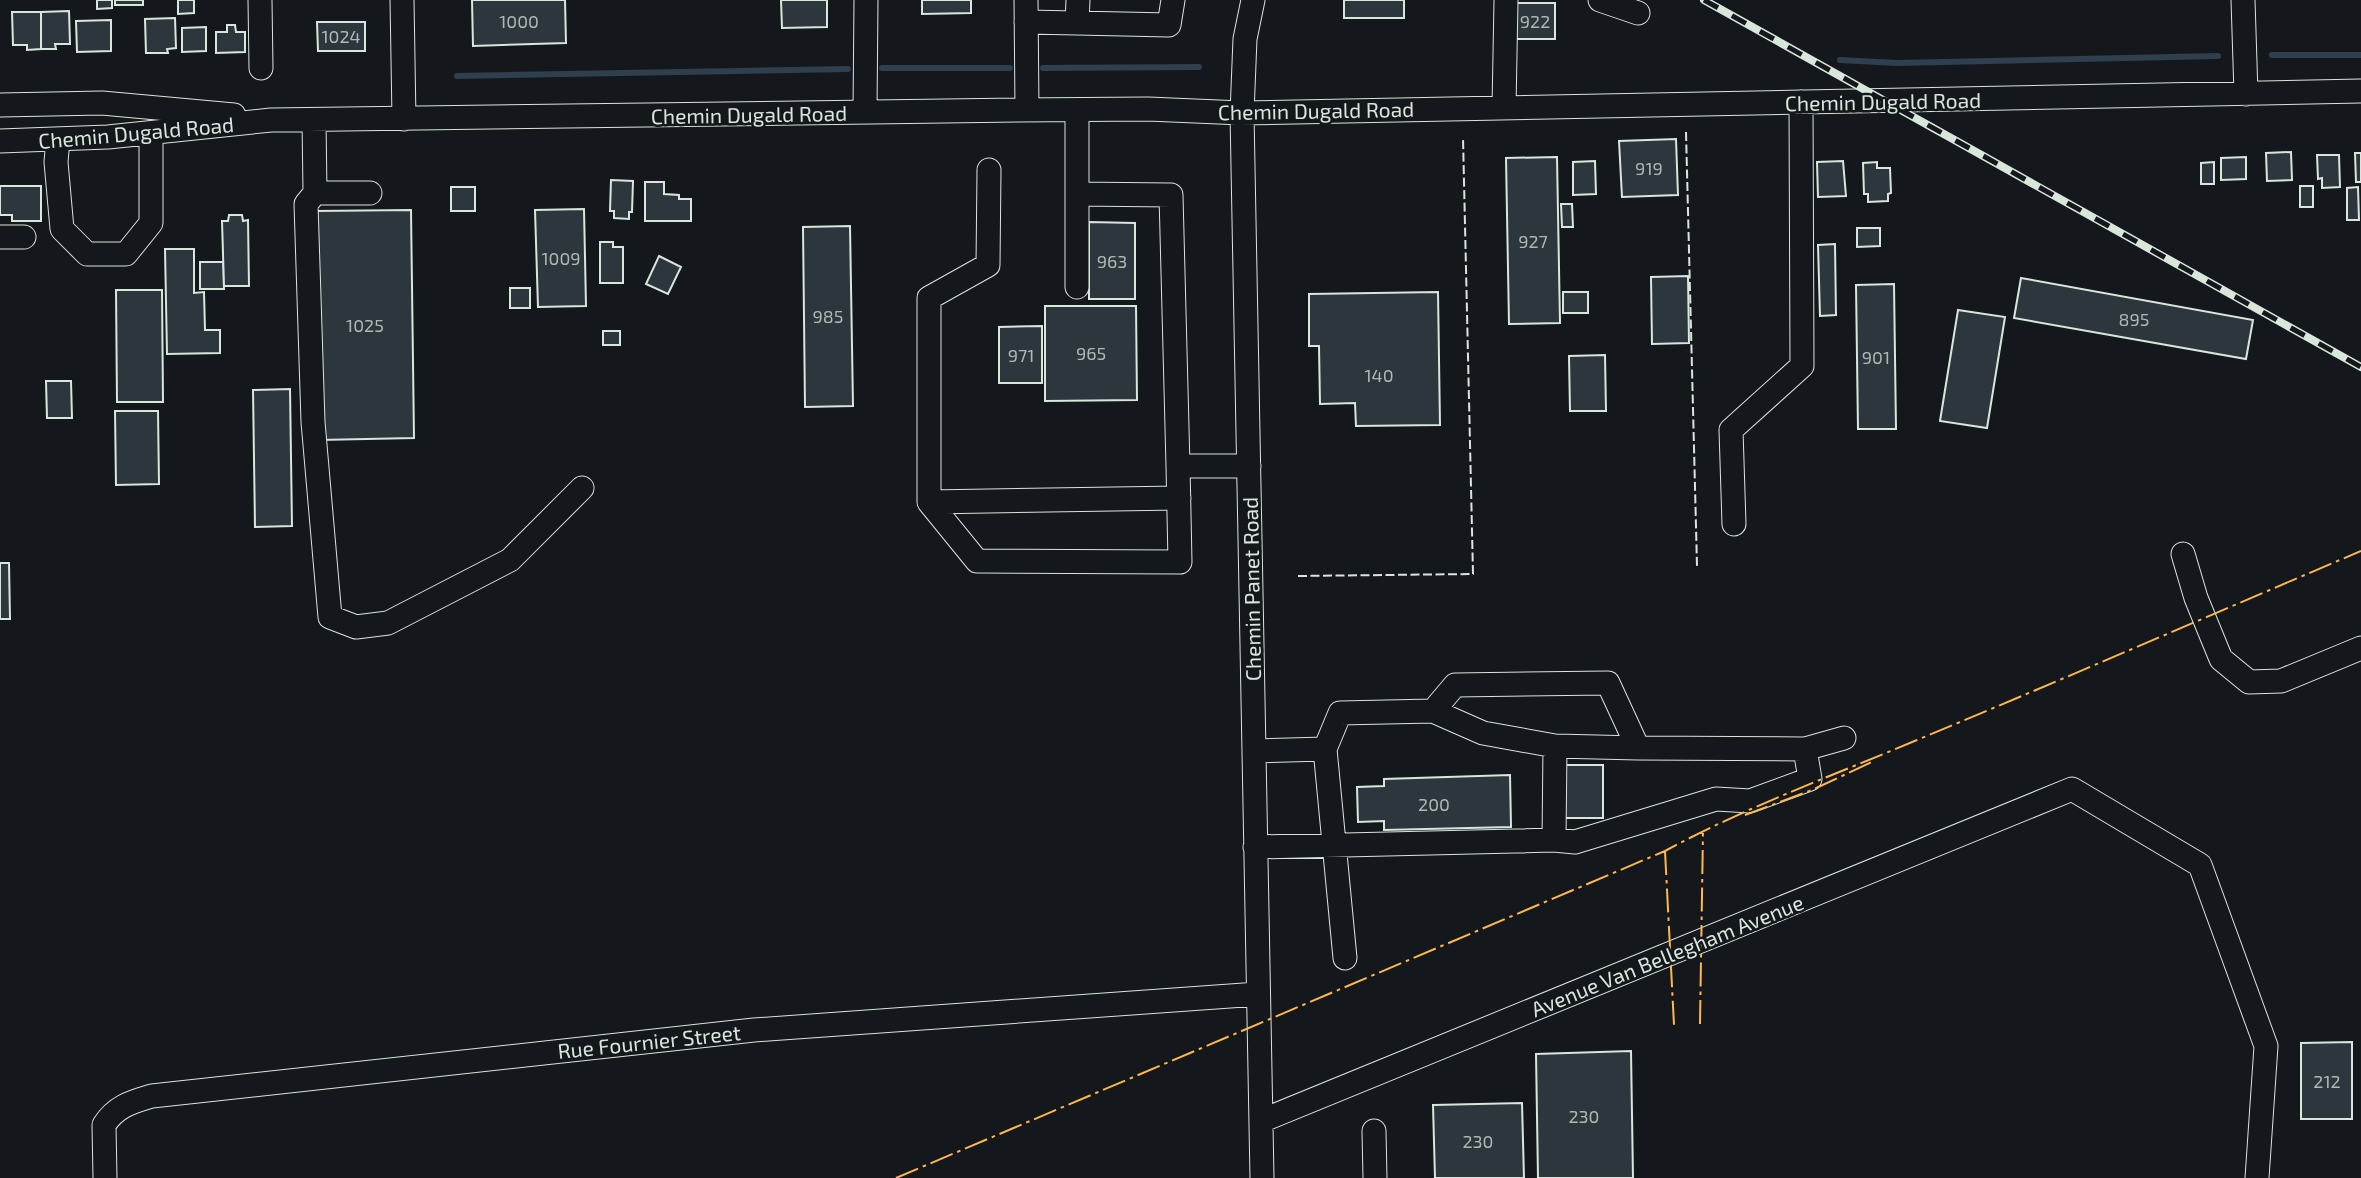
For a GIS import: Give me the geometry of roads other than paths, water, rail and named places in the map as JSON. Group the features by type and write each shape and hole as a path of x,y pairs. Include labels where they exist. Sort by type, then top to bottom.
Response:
{"street":[{"path":"260,0 261,68"},
{"path":"402,0 404,119"},
{"path":"865,112 866,0"},
{"path":"1077,23 1078,0"},
{"path":"1027,110 1026,11 1077,23 1169,25 1173,0"},
{"name":"Chemin Panet Road","path":"1254,0 1245,39 1242,113 1262,1178"},
{"path":"1504,108 1506,0"},
{"path":"1600,0 1638,13"},
{"path":"2243,0 2246,94"},
{"name":"Chemin Dugald Road","path":"0,141 151,133 271,120 1027,110 1242,113 2361,91"},
{"path":"1734,524 1731,430 1802,366 1801,102"},
{"name":"Chemin Dugald Road","path":"0,105 102,103 191,109 271,120"},
{"path":"1077,110 1077,287"},
{"path":"314,120 315,193 306,204 313,409 330,617 355,627 388,624 510,560 582,488"},
{"path":"58,139 56,162 62,229 87,254 126,254 151,223 151,133"},
{"path":"989,170 988,265 929,298 929,502 978,561 1180,562 1171,195 1077,194"},
{"path":"315,193 370,193"},
{"path":"0,237 24,237"},
{"path":"1178,466 1249,466"},
{"path":"929,502 1178,498"},
{"path":"2183,554 2196,598 2221,659 2249,682 2281,681 2361,648"},
{"path":"1433,711 1455,685 1608,683 1638,748"},
{"path":"1345,958 1325,749 1340,713 1433,711 1483,733 1555,746 1804,749 1844,738"},
{"path":"1554,840 1555,746"},
{"path":"1254,751 1325,749"},
{"path":"1255,847 1554,840 1575,842 1716,799 1750,801 1810,779 1804,749"},
{"name":"Avenue Van Bellegham Avenue","path":"1261,1121 2072,789 2200,865 2266,1046 2257,1178"},
{"name":"Rue Fournier Street","path":"106,1178 104,1125 117,1110 128,1103 152,1096 754,1030 1258,994"},
{"path":"1374,1131 1375,1178"}],"waterway":[{"path":"2272,55 2361,55"},
{"path":"1840,60 1897,63 2218,56"},
{"path":"1043,68 1199,67"},
{"path":"882,68 1010,68"},
{"path":"457,76 848,69"}],"railway":[{"path":"1704,0 2361,367"}]}
